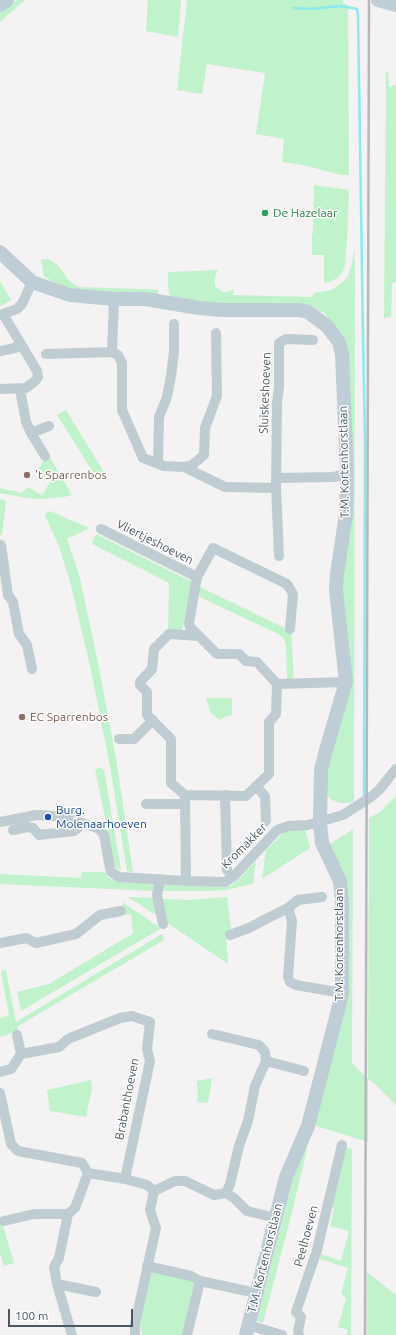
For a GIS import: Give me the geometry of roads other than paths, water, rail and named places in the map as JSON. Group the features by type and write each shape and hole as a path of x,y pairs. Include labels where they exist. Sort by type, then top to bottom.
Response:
{"street":[{"path":"0,5 7,0"},
{"path":"378,0 396,5"},
{"name":"T.M. Kortenhorstlaan","path":"0,252 32,282 70,295 114,299 145,299 221,310 300,310 308,312 329,328 339,342 342,354 347,474 346,514 336,590 346,682 326,750 322,770 320,822 322,843 340,881 342,900 342,993 308,1126 286,1177 247,1330"},
{"path":"0,389 26,388 38,377 37,371 2,314 17,309 22,304 32,282"},
{"path":"112,352 114,299"},
{"path":"158,464 160,417 167,397 174,352 174,324"},
{"path":"46,354 112,352 118,355 122,363 122,410 143,458 164,466 184,466 192,465 204,455 205,428 217,396 216,333"},
{"name":"Sluiskeshoeven","path":"279,556 276,483 277,403 280,387 279,343 286,339 313,340"},
{"path":"0,351 14,348 20,344"},
{"path":"20,389 26,422 45,456"},
{"path":"31,433 49,426"},
{"path":"184,466 225,487 333,478 347,474"},
{"name":"Vliertjeshoeven","path":"101,529 197,577"},
{"path":"1,545 4,596 13,602 20,634 27,645 32,669"},
{"name":"Vliertjeshoeven","path":"277,684 257,662 246,661 239,654 217,654 190,627 189,623 197,577 213,548 287,584 293,594 290,629"},
{"path":"186,881 185,800 171,783 171,739 147,715 147,692 140,685 140,682 152,669 154,649 169,634 199,636"},
{"path":"146,804 226,795 246,796 268,774 269,722 276,714 277,684 346,682"},
{"path":"119,739 134,738 152,720"},
{"name":"Kromakker","path":"0,822 36,815 58,816 95,827 104,835 111,872 115,875 186,881 225,882 234,876 277,830 289,826 308,825 343,815 371,797 379,790 396,769"},
{"path":"256,786 265,796 266,821"},
{"path":"226,795 227,870"},
{"path":"13,830 28,827 33,828 39,835 74,831 78,828 74,820"},
{"path":"160,879 157,895 163,924"},
{"path":"230,935 249,928 288,908 298,900 322,897"},
{"path":"288,908 292,922 288,977 290,982 296,985 342,993"},
{"path":"0,943 26,938 36,943 76,934 100,915 121,912"},
{"name":"Brabanthoeven","path":"21,1054 59,1047 68,1039 120,1018 132,1016 150,1022 147,1049 150,1061 125,1179"},
{"path":"154,1191 175,1181 185,1181 214,1195 226,1192 230,1184 239,1146 248,1122 255,1086 266,1061 265,1052 259,1045 212,1034"},
{"path":"0,1072 11,1069 21,1054 17,1035"},
{"path":"266,1061 304,1071"},
{"path":"0,1093 11,1144 18,1151 82,1163 88,1173 125,1179 147,1185 154,1191"},
{"name":"Peelhoeven","path":"297,1334 301,1317 296,1312 317,1250 342,1145"},
{"path":"72,1335 57,1284 54,1267 59,1258 68,1214 75,1208 88,1173"},
{"path":"136,1335 135,1324 156,1228 150,1210 154,1191"},
{"path":"226,1192 247,1211 276,1218"},
{"path":"4,1221 34,1214 68,1214"},
{"path":"147,1266 191,1276 200,1281 247,1292"},
{"path":"187,1335 200,1281"},
{"path":"57,1284 96,1292"},
{"path":"247,1330 282,1335"}],"waterway":[{"path":"294,8 310,9 341,6 357,9 358,15 365,441 364,796"}],"railway":[{"path":"365,1335 369,0"}],"place":[{"name":"De Hazelaar","path":"265,213"},
{"name":"'t Sparrenbos","path":"27,475"},
{"name":"EC Sparrenbos","path":"22,717"},
{"name":"Burg. Molenaarhoeven","path":"48,817"}]}
